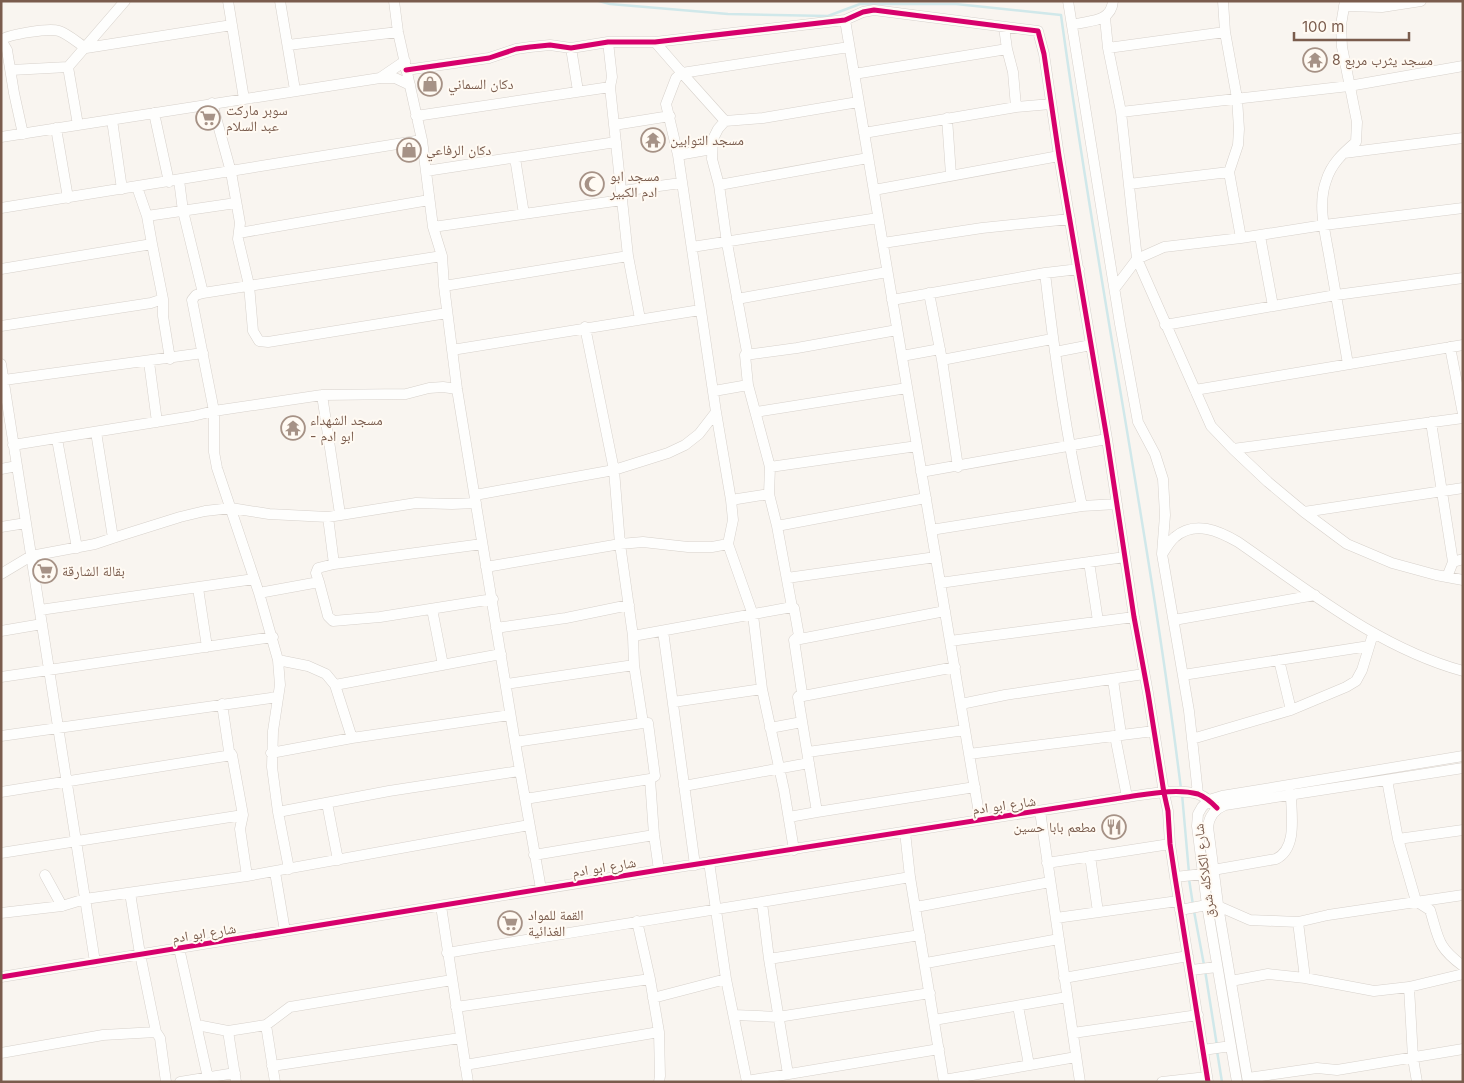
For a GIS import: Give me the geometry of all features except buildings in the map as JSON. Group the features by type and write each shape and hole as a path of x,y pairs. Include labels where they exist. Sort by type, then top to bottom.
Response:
{"street":[{"path":"11,70 68,67 125,1"},
{"path":"228,1 244,99"},
{"path":"280,1 295,90"},
{"path":"394,1 398,32 422,140 433,227 442,256 457,389 510,715 541,889"},
{"path":"1068,1 1138,422 1155,454 1163,478 1165,515 1162,554 1190,711 1198,794"},
{"path":"1072,25 1105,18 1110,12 1113,1"},
{"path":"1223,1 1224,32 1237,98 1238,144 1230,172 1241,238"},
{"path":"1348,364 1324,225 1323,199 1325,182 1331,168 1342,153 1356,142 1357,122 1342,47 1341,25 1344,4 1382,7 1421,1"},
{"path":"380,78 405,66 489,58 516,49 530,47 550,45 571,48 608,42 655,42 845,20 863,12 874,10 1038,31 1044,54 1134,617 1168,810 1170,844 1179,905 1208,1079 1162,1082"},
{"path":"1105,18 1108,48 1121,112 1137,259 1211,426 1268,482 1304,512 1348,544 1392,563 1463,580"},
{"path":"845,20 980,819"},
{"path":"23,134 7,50 1,40 6,37 32,32 59,31 86,48 232,25"},
{"path":"1004,27 1013,72 1016,106"},
{"path":"288,45 398,32"},
{"path":"1108,48 1224,32"},
{"path":"608,42 612,77 610,87 628,256 640,319"},
{"path":"655,42 725,121"},
{"path":"794,850 780,768 762,689 753,615 728,544 733,520 731,500 700,310 678,155 666,104 676,78 682,72 849,47"},
{"path":"571,48 578,91"},
{"path":"854,74 1007,49"},
{"path":"1121,112 1349,86 1463,66"},
{"path":"68,67 78,125"},
{"path":"1,137 380,78 396,78 410,84"},
{"path":"416,116 610,87"},
{"path":"794,640 800,636 794,608 792,607 769,494 770,467 748,385 745,355 747,352 727,243 719,184 712,159 713,138 725,121 763,118 858,102"},
{"path":"212,103 231,172 240,223 239,244 249,285 253,331 256,339 265,342 447,313"},
{"path":"864,133 1016,106 1051,104"},
{"path":"154,113 183,211 203,292"},
{"path":"614,125 670,116"},
{"path":"947,118 952,175"},
{"path":"112,120 122,189"},
{"path":"56,128 68,198"},
{"path":"1342,153 1463,138"},
{"path":"1,208 422,140"},
{"path":"426,171 616,142"},
{"path":"678,155 712,149"},
{"path":"874,190 1059,156"},
{"path":"515,158 524,214"},
{"path":"719,184 868,158"},
{"path":"1129,184 1230,172"},
{"path":"433,227 524,214 681,183"},
{"path":"137,187 147,216 163,299 163,316 170,358"},
{"path":"239,233 429,200"},
{"path":"147,216 236,203"},
{"path":"1115,288 1137,259 1164,247 1260,236 1324,225 1463,208"},
{"path":"692,247 878,218"},
{"path":"882,243 982,228 1070,219"},
{"path":"1260,236 1273,306"},
{"path":"1,269 152,244"},
{"path":"289,869 278,812 271,753 272,731 280,676 278,660 259,593 216,468 214,411 192,304 196,295 203,292 442,256"},
{"path":"444,286 628,256"},
{"path":"892,300 1045,273 1079,269"},
{"path":"737,299 887,272"},
{"path":"1045,273 1052,339 1069,446 1082,506"},
{"path":"1165,325 1336,295 1463,278"},
{"path":"929,294 942,360 958,467"},
{"path":"1,326 163,299"},
{"path":"452,350 700,310"},
{"path":"585,328 614,470 620,544 633,636 634,665 642,723"},
{"path":"745,355 798,348 897,330"},
{"path":"942,360 1052,339"},
{"path":"1055,352 1091,345"},
{"path":"1195,390 1463,345"},
{"path":"1233,449 1463,416 1450,347"},
{"path":"902,356 940,349"},
{"path":"4,380 149,362 203,353"},
{"path":"149,362 157,422"},
{"path":"1,364 4,380 5,409 14,444 95,962"},
{"path":"714,391 748,385"},
{"path":"14,444 322,395 406,394 429,388 457,389"},
{"path":"756,412 907,388"},
{"path":"322,395 340,514"},
{"path":"1,574 31,556 77,548 180,516 205,511 231,508 269,514 328,517 416,503 452,504 614,470 668,453 685,445 699,434 716,412"},
{"path":"1431,422 1441,491 1458,560 1447,577"},
{"path":"96,432 113,538"},
{"path":"57,438 77,548"},
{"path":"922,472 1107,439"},
{"path":"770,467 917,446"},
{"path":"1,469 17,466"},
{"path":"1304,512 1463,488"},
{"path":"731,500 769,494"},
{"path":"777,526 926,498"},
{"path":"931,530 1082,506 1117,504"},
{"path":"328,517 334,564"},
{"path":"1,527 26,523"},
{"path":"1162,554 1174,537 1186,530 1201,528 1220,531 1373,634 1442,666 1463,672"},
{"path":"486,567 620,544 642,542 688,547 712,547 728,544"},
{"path":"482,544 334,564 318,568 316,573 328,616 333,621 380,617 492,599"},
{"path":"787,578 936,557"},
{"path":"940,583 1125,557"},
{"path":"1089,562 1098,621"},
{"path":"40,610 254,579"},
{"path":"259,593 319,582"},
{"path":"198,588 208,647"},
{"path":"1174,620 1315,595"},
{"path":"496,628 566,618 629,606"},
{"path":"633,636 792,607"},
{"path":"432,609 443,665"},
{"path":"794,640 945,612"},
{"path":"950,640 1134,617"},
{"path":"1,631 42,624"},
{"path":"663,631 696,865"},
{"path":"1192,739 1291,710 1346,687 1356,681 1362,670 1373,634"},
{"path":"1,677 273,637"},
{"path":"794,640 802,694 798,697"},
{"path":"1183,675 1368,646"},
{"path":"335,685 501,654"},
{"path":"278,660 308,666 321,671 335,685 352,738"},
{"path":"1279,660 1291,710"},
{"path":"506,684 634,665"},
{"path":"798,697 955,667"},
{"path":"961,704 1006,695 1144,674"},
{"path":"1113,680 1121,734 1115,736"},
{"path":"673,702 762,689"},
{"path":"1,736 278,697"},
{"path":"798,697 817,812"},
{"path":"222,704 228,751 232,755 243,815 240,829 246,876"},
{"path":"271,753 352,738 510,715"},
{"path":"770,728 802,722"},
{"path":"515,742 648,723 655,776 650,779 525,799"},
{"path":"808,752 965,730"},
{"path":"969,754 1154,731"},
{"path":"1115,736 1127,797"},
{"path":"1,792 232,755"},
{"path":"1213,804 1222,796 1463,756"},
{"path":"684,786 809,764"},
{"name":"شارع الكلاكله شرق","path":"1237,1082 1207,905 1196,822 1200,810 1213,804 1225,804 1463,768"},
{"path":"278,812 388,791 520,771"},
{"path":"650,779 654,835 659,870"},
{"path":"1387,780 1398,839 1416,901 1430,910 1440,945 1463,966"},
{"path":"789,817 975,787"},
{"name":"شارع ابو ادم","path":"1,977 709,862 1127,797 1164,793 1198,794 1213,804"},
{"path":"1214,870 1257,863 1282,856 1288,847 1291,837 1291,794"},
{"path":"328,803 338,860"},
{"name":"شارع الكلاكله شرق","path":"1213,804 1208,827 1218,906 1248,1080"},
{"path":"1040,811 1080,1082"},
{"path":"1,853 243,815"},
{"path":"1,913 62,906 86,899 275,872 529,825"},
{"path":"1398,839 1463,830"},
{"path":"905,832 910,877 926,963 944,1081 1076,1057"},
{"path":"534,855 654,835"},
{"path":"1047,863 1170,844"},
{"path":"1090,856 1098,912"},
{"path":"709,862 726,979 747,1082 939,1049"},
{"path":"275,872 285,931"},
{"path":"1175,877 1203,874"},
{"path":"46,875 62,906"},
{"path":"447,953 637,921 762,903 910,877"},
{"path":"916,906 1050,882"},
{"path":"130,893 156,1032 160,1038 166,1082"},
{"path":"1218,906 1250,920 1298,922 1328,915 1463,895"},
{"path":"762,903 788,1074"},
{"path":"1056,918 1098,912 1179,905 1207,905"},
{"path":"441,906 468,1082"},
{"path":"637,921 659,1032 659,1082"},
{"path":"1298,922 1305,978"},
{"path":"769,959 920,934"},
{"path":"926,963 1058,939"},
{"path":"179,948 208,1078"},
{"path":"1064,978 1188,956"},
{"path":"1190,970 1217,967"},
{"path":"1231,982 1268,974 1305,978 1374,990 1409,987 1463,974"},
{"path":"456,1007 650,979"},
{"path":"653,998 726,979"},
{"path":"197,1025 228,1031 266,1025 290,1006 452,980"},
{"path":"1409,987 1413,1058 1417,1082"},
{"path":"734,1015 778,1017 930,994"},
{"path":"934,1020 1068,997"},
{"path":"1018,1006 1028,1065"},
{"path":"1073,1033 1198,1015"},
{"path":"266,1025 275,1082"},
{"path":"181,1082 235,1077 228,1031"},
{"path":"1,1053 103,1035 156,1032"},
{"path":"465,1065 659,1032"},
{"path":"272,1066 460,1038"},
{"path":"1204,1050 1231,1046"},
{"path":"1248,1080 1317,1068 1337,1070 1463,1049"}],"waterway":[{"path":"599,1 610,4 728,14 828,16 860,4 956,4 1061,15 1090,208 1154,595 1181,789"},
{"path":"1182,794 1189,873"},
{"path":"1189,879 1193,905"},
{"path":"1194,911 1204,965"},
{"path":"1205,970 1217,1046"},
{"path":"1217,1051 1222,1082"}],"cycle path":[{"path":"406,70 489,58 516,49 530,47 550,45 571,48 608,42 655,42 845,20 863,12 874,10 1038,31 1044,54 1134,617 1168,811 1170,844 1208,1082"},
{"path":"1,977 659,870 1153,793 1190,792 1206,798 1217,808"}],"place":[{"name":"مسجد يثرب مربع 8","path":"1315,60"},
{"name":"دكان السماني","path":"430,84"},
{"name":"سوبر ماركت عبد السلام","path":"208,118"},
{"name":"مسجد التوابين","path":"653,140"},
{"name":"دكان الرفاعي","path":"409,150"},
{"name":"مسجد ابو ادم الكبير","path":"592,184"},
{"name":"مسجد الشهداء - ابو ادم","path":"293,428"},
{"name":"بقالة الشارقة","path":"45,571"},
{"name":"مطعم بابا حسين","path":"1114,827"},
{"name":"القمة للمواد الغذائية","path":"510,923"}]}
